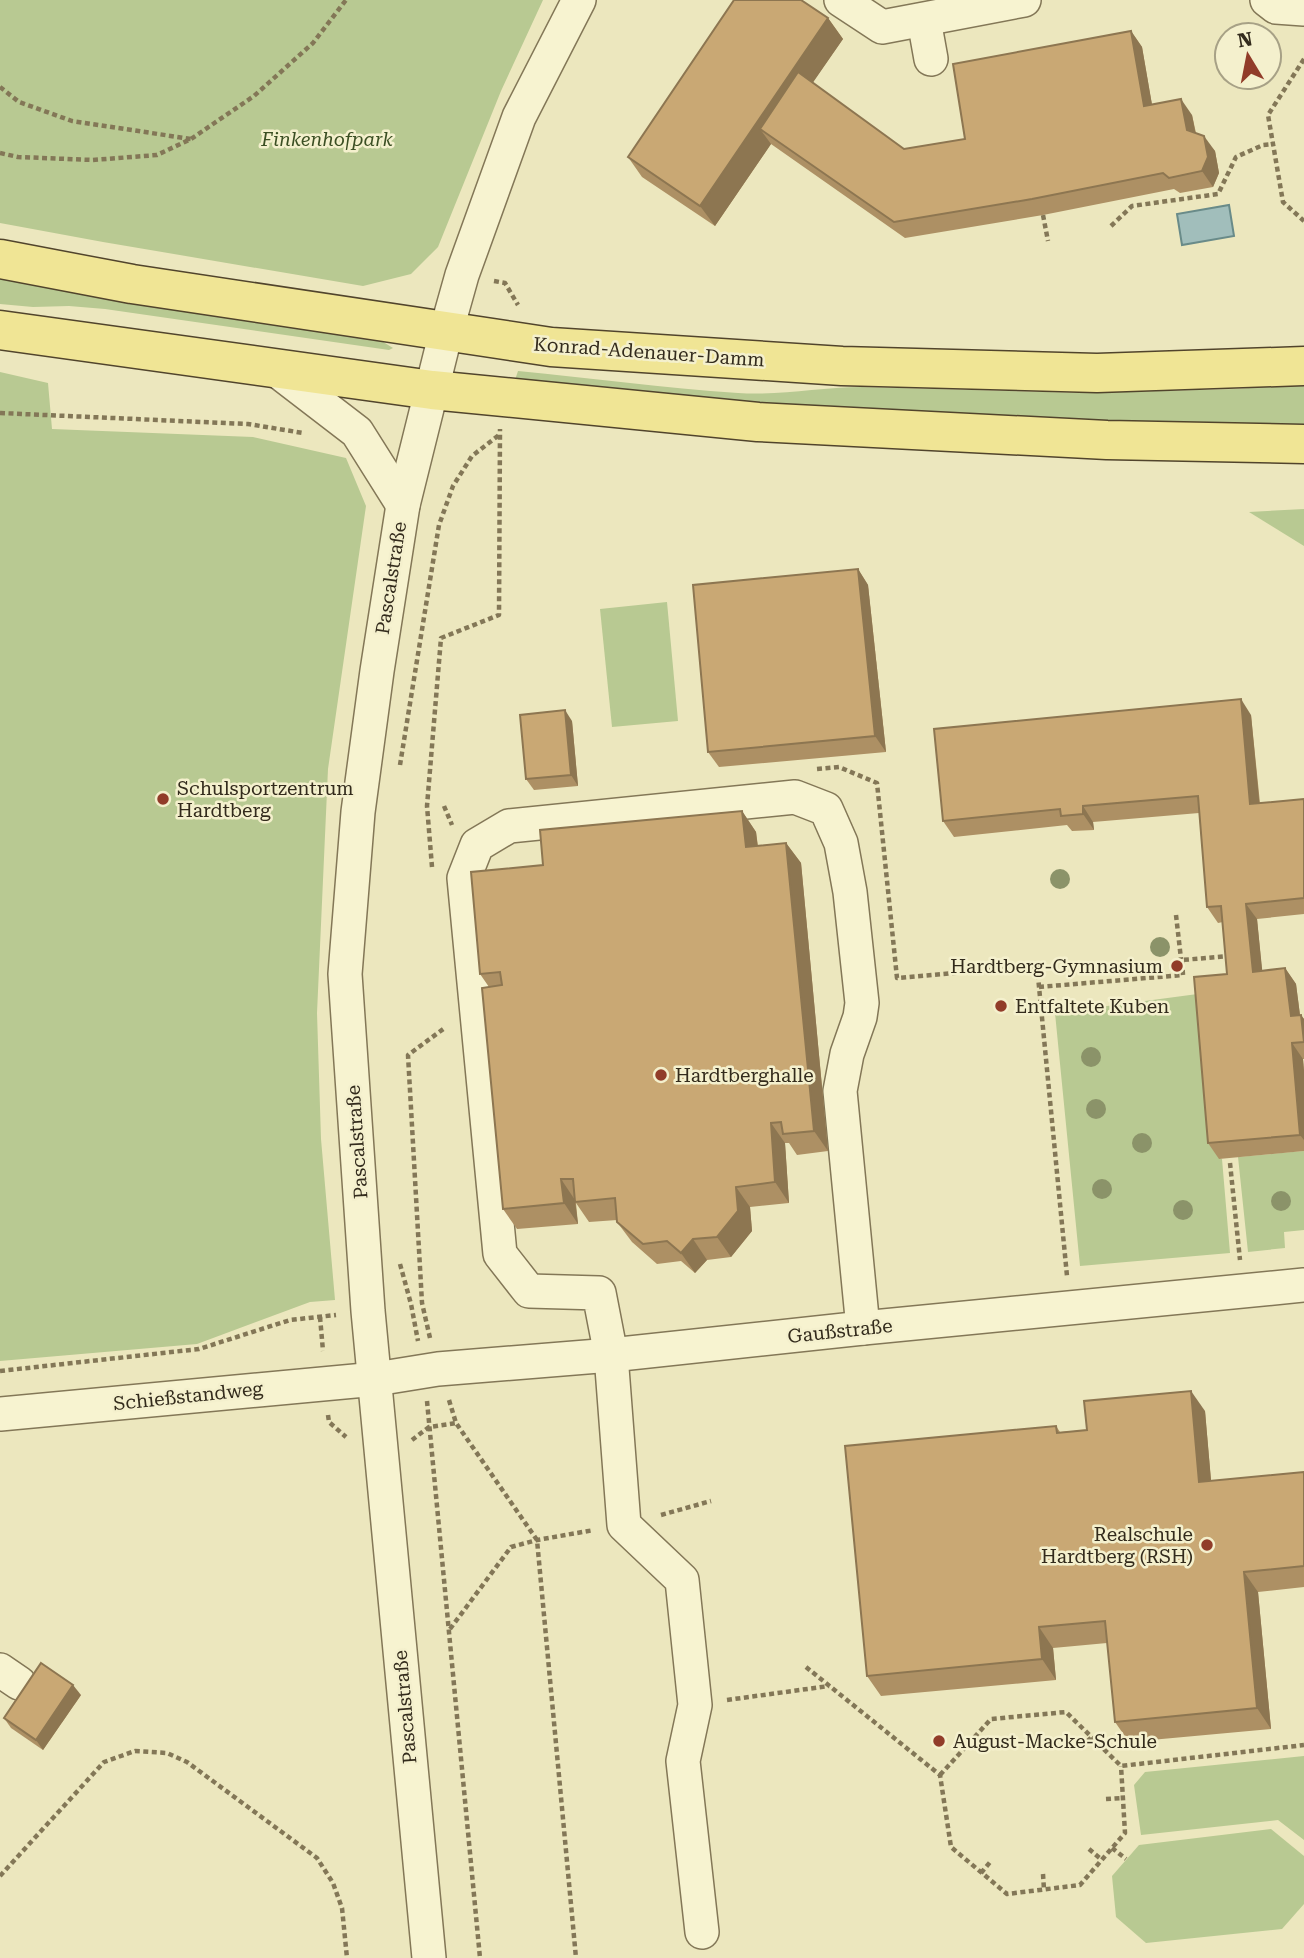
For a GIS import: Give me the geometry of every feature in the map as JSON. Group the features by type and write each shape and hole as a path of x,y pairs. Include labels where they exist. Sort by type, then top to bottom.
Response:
{"main road":[{"name":"Konrad-Adenauer-Damm","path":"0,259 132,285 551,347 842,366 1097,373 1304,366"},
{"path":"0,330 432,390 758,422 1107,440 1304,444"}],"street":[{"name":"Pascalstraße","path":"429,1958 368,1311 345,974 358,812 402,505 462,275 519,117 579,0"},
{"path":"841,0 882,27 1024,0"},
{"path":"1267,0 1276,7 1304,9"},
{"path":"924,19 931,60"},
{"path":"275,369 357,432 402,505"},
{"path":"702,1932 683,1761 695,1705 682,1580 624,1525 611,1355 599,1293 529,1291 500,1254 464,878 477,845 509,826 794,797 826,809 844,855 862,1003 841,1091 863,1328"},
{"name":"Gaußstraße","path":"376,1379 424,1372 1304,1285"},
{"name":"Schießstandweg","path":"0,1414 376,1379"}],"path":[{"path":"0,153 18,157 93,160 157,155 191,139 264,88 313,43 346,0"},
{"path":"1304,59 1268,115 1283,202 1304,221"},
{"path":"0,87 19,103 72,121 191,139"},
{"path":"1111,226 1132,206 1218,194 1237,157 1263,145 1273,144"},
{"path":"1043,215 1048,241"},
{"path":"0,413 248,424 300,432 333,445 357,432"},
{"path":"400,768 439,525 453,486 472,456 499,435"},
{"path":"812,770 839,767 877,783 897,978 1037,966 1070,1308"},
{"path":"444,806 453,826"},
{"path":"1039,987 1184,975 1176,915"},
{"path":"1182,960 1230,956"},
{"path":"1230,1163 1243,1292"},
{"path":"399,1259 424,1372 480,1958"},
{"path":"0,1371 199,1349 290,1320 422,1303"},
{"path":"429,1427 456,1423 537,1540 576,1958"},
{"path":"449,1629 510,1547 624,1525 711,1502"},
{"path":"806,1667 940,1775 951,1847 1007,1894 1080,1885 1125,1833 1121,1766 1066,1712 991,1719 940,1775"},
{"path":"695,1705 830,1686"},
{"path":"1081,1747 1092,1737"},
{"path":"1121,1766 1304,1745"},
{"path":"0,1876 104,1762 135,1751 167,1753 187,1762 317,1858 333,1883 342,1908 347,1958"},
{"path":"1107,1800 1122,1798"},
{"path":"1112,1848 1126,1859"},
{"path":"1089,1849 1102,1860"},
{"path":"981,1873 991,1861"},
{"path":"1043,1874 1044,1890"}],"green space":[{"name":"Finkenhofpark","path":"0,0 543,0 501,91 438,247 411,274 363,286 0,223"},
{"path":"0,278 380,340 393,348 389,350 105,309 0,304"},
{"path":"518,371 753,394 861,387 1084,393 1235,389 1304,384 1304,427 1139,425 698,401 515,380"},
{"name":"Schulsportzentrum Hardtberg","path":"0,372 48,383 52,429 253,437 346,458 366,506 328,769 317,1013 321,1139 335,1300 310,1302 197,1344 0,1361"},
{"path":"1304,509 1304,546 1249,512"},
{"path":"667,602 678,721 612,727 600,609"},
{"path":"1205,993 1230,1253 1080,1266 1055,1013"},
{"path":"1304,1151 1304,1230 1284,1232 1285,1248 1248,1252 1238,1157"},
{"path":"1304,1756 1304,1840 1278,1820 1141,1835 1134,1785 1145,1772"},
{"path":"1271,1829 1304,1856 1304,1904 1282,1929 1146,1943 1116,1917 1112,1876 1139,1845"}],"water":[{"path":"1229,205 1234,236 1182,245 1177,214"}],"building":[{"path":"734,0 801,0 828,18 700,206 628,157"},
{"path":"1131,31 1144,106 1181,99 1187,130 1204,136 1208,157 1202,171 1169,178 1163,173 1032,199 894,222 760,129 798,72 904,149 965,139 953,64"},
{"path":"858,569 875,736 708,752 693,585"},
{"path":"1241,699 1250,804 1304,799 1304,898 1246,904 1253,972 1285,968 1291,1016 1301,1015 1304,1042 1292,1043 1300,1135 1208,1143 1194,977 1227,974 1221,906 1207,907 1198,796 1083,806 1083,814 1061,816 1060,809 943,821 934,729"},
{"path":"565,710 571,775 526,779 520,715"},
{"name":"Hardtberghalle","path":"742,811 746,847 786,843 814,1131 783,1134 781,1122 771,1123 775,1182 736,1187 738,1211 717,1237 693,1239 681,1253 667,1241 643,1244 617,1222 615,1198 575,1202 573,1179 561,1179 564,1203 503,1209 482,988 502,985 500,972 480,974 471,872 543,865 540,830"},
{"path":"1191,1391 1199,1482 1304,1472 1304,1566 1244,1572 1257,1708 1115,1722 1105,1621 1039,1627 1042,1659 867,1676 845,1446 1056,1426 1057,1433 1087,1430 1084,1401"},
{"path":"41,1663 73,1685 36,1740 4,1718"}],"place":[{"name":"Schulsportzentrum Hardtberg","path":"163,799"},
{"name":"Hardtberg-Gymnasium","path":"1177,966"},
{"name":"Entfaltete Kuben","path":"1001,1006"},
{"name":"Hardtberghalle","path":"661,1075"},
{"name":"Realschule Hardtberg (RSH)","path":"1207,1545"},
{"name":"August-Macke-Schule","path":"939,1741"}]}
